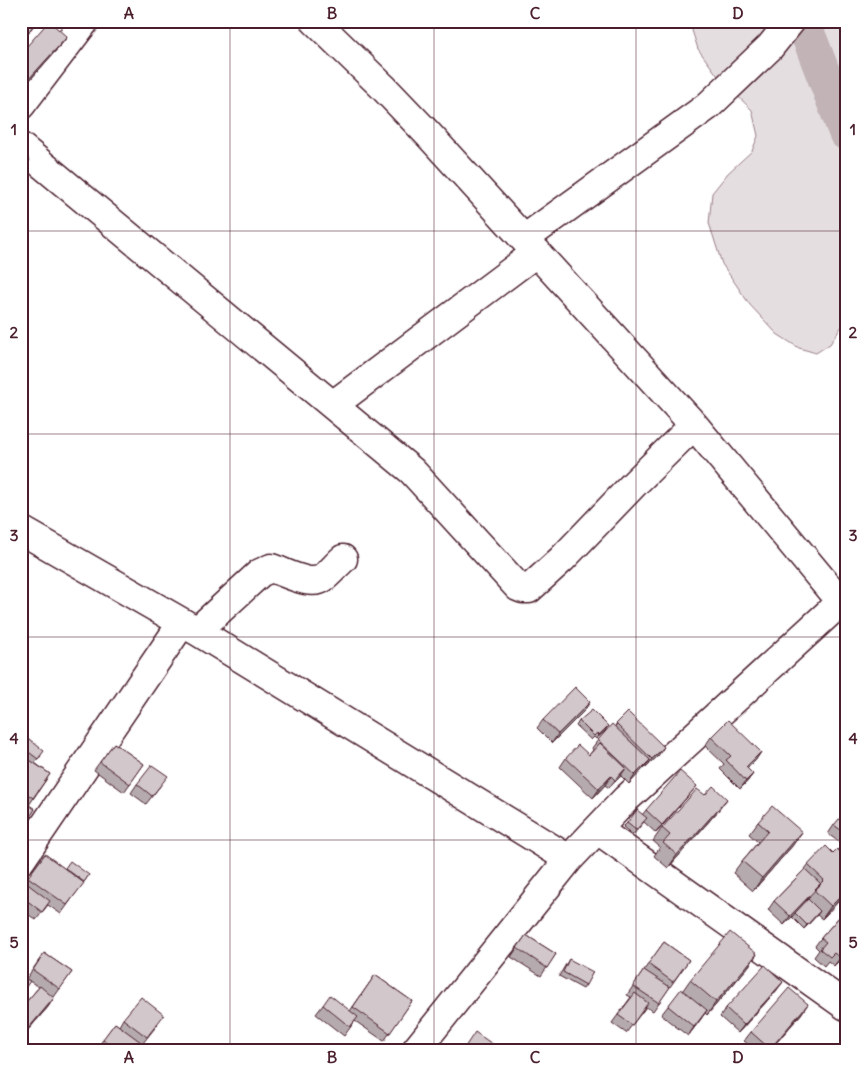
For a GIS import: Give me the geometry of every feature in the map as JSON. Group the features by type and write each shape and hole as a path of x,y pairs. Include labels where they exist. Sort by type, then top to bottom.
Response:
{"street":[{"path":"21,105 85,21"},
{"path":"315,21 383,87 530,245 694,426 839,600 838,605 626,799 569,859 416,1050"},
{"path":"333,405 530,245 708,106 770,47 791,21"},
{"path":"21,147 412,471 518,587 529,589 562,559 634,484 694,426"},
{"path":"21,530 190,627 569,859"},
{"path":"21,860 190,627 260,573 271,568 313,582 322,579 342,559"},
{"path":"598,830 846,1006"}],"shaded area":[{"path":"689,21 846,21 846,320 830,344 816,353 799,348 777,334 750,305 722,264 709,223 712,193 728,173 752,151 758,136 752,110 720,79 698,49"}],"building":[{"path":"21,21 37,21 28,32 21,27"},
{"path":"49,21 67,37 28,80 21,74 21,53"},
{"path":"21,154 30,160 21,172"},
{"path":"575,687 590,702 558,734 543,720"},
{"path":"592,710 608,726 599,735 597,733 594,736 579,721"},
{"path":"628,712 664,747 652,759 616,724"},
{"path":"728,720 761,752 746,767 753,774 746,781 726,760 731,756 711,737"},
{"path":"612,724 650,760 635,775 598,740"},
{"path":"29,739 44,751 38,759 22,747"},
{"path":"114,743 144,764 130,784 100,762"},
{"path":"600,743 626,768 615,780 611,776 599,789 566,758 578,745 589,755"},
{"path":"21,754 50,774 33,798 21,790"},
{"path":"152,765 168,776 152,796 137,784"},
{"path":"680,771 697,786 662,825 646,810"},
{"path":"713,786 727,799 677,855 663,843 670,835 662,828 697,789 705,795"},
{"path":"21,800 35,809 26,823 21,819"},
{"path":"772,806 802,832 762,878 742,861 768,831 758,822"},
{"path":"637,810 647,818 636,830 627,823"},
{"path":"844,813 846,815 846,834 834,825"},
{"path":"826,846 833,853 837,849 846,857 846,891 831,906 814,890 824,880 808,865"},
{"path":"45,854 84,883 67,905 28,877"},
{"path":"70,861 89,875 84,882 65,868"},
{"path":"805,869 821,884 790,916 774,901"},
{"path":"21,879 50,901 42,912 21,896"},
{"path":"846,893 846,901 842,897"},
{"path":"808,899 820,911 807,925 795,913"},
{"path":"846,909 846,952 840,958 834,953 830,957 820,949 826,942 821,938"},
{"path":"21,931 26,934 21,942"},
{"path":"730,932 757,954 716,1002 690,980"},
{"path":"526,935 556,954 547,968 517,948"},
{"path":"664,942 689,960 673,982 648,964"},
{"path":"44,953 72,972 60,989 33,970"},
{"path":"569,959 593,972 586,985 563,972"},
{"path":"765,965 783,982 744,1025 726,1008"},
{"path":"644,970 670,987 659,1003 633,986"},
{"path":"375,975 412,1001 390,1033 353,1007"},
{"path":"21,976 30,981 21,994"},
{"path":"40,986 54,998 27,1030 21,1026 21,1008"},
{"path":"789,988 808,1004 770,1049 751,1032"},
{"path":"681,989 707,1010 694,1027 668,1006"},
{"path":"635,993 648,1003 632,1025 618,1015"},
{"path":"330,995 358,1017 350,1027 323,1005"},
{"path":"141,997 164,1015 147,1037 123,1019"},
{"path":"115,1023 145,1045 141,1050 117,1050 103,1039"},
{"path":"475,1032 501,1050 463,1050"}],"waterway":[{"path":"802,21 846,133"}]}
